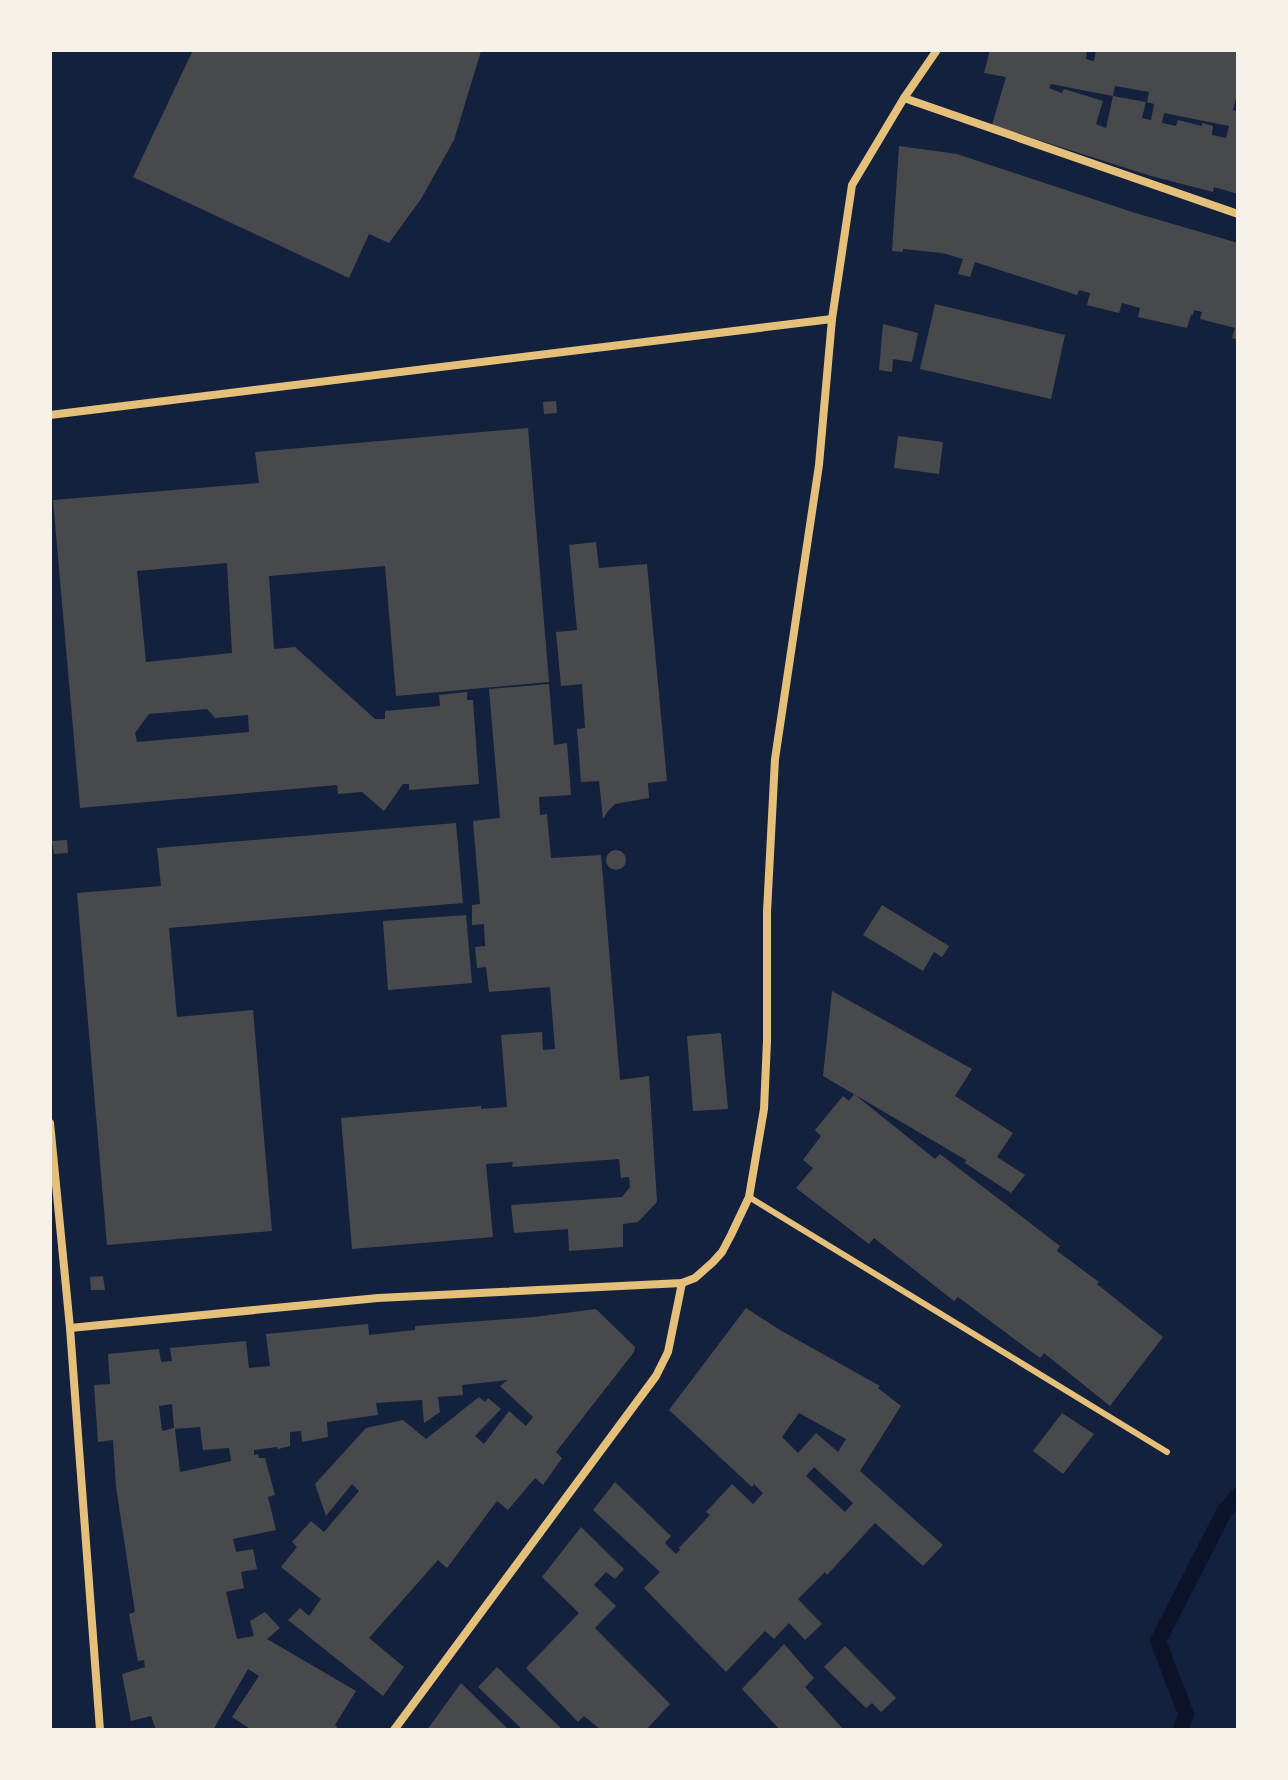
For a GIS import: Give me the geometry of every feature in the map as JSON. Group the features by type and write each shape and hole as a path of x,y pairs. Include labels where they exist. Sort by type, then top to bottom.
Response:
{"street":[{"path":"70,1328 378,1298 682,1283 695,1278 722,1252 749,1197 764,1109 767,912 775,759 819,465 832,319 852,185 937,50"},
{"path":"904,98 1238,214"},
{"path":"50,415 832,319"},
{"path":"50,1123 70,1328 100,1730"},
{"path":"394,1730 656,1376 668,1352 682,1283"}],"lane":[{"path":"749,1197 1167,1452"}],"building":[{"path":"193,50 481,51 454,140 421,199 389,243 369,234 349,278 133,177"},
{"path":"990,50 1087,50 1086,59 1094,61 1096,50 1238,50 1238,90 1233,110 1238,112 1238,194 1214,187 1213,192 1151,176 992,125 1006,77 984,73","holes":["1051,84 1113,96 1106,128 1096,124 1103,101 1064,89 1062,93 1049,88","1115,86 1149,92 1147,102 1154,104 1151,120 1142,118 1146,102 1113,96","1164,113 1229,126 1226,138 1212,135 1213,126 1202,123 1202,126 1178,120 1176,126 1162,123"]},
{"path":"899,146 957,154 1132,212 1238,243 1238,340 1232,338 1235,328 1200,319 1202,312 1194,310 1187,328 1138,317 1140,308 1122,303 1119,313 1087,305 1090,293 1079,290 1077,295 975,262 970,277 958,274 963,259 942,253 903,249 903,252 892,251"},
{"path":"935,304 1065,335 1051,399 920,369"},
{"path":"883,324 918,333 912,362 893,359 892,372 879,370"},
{"path":"556,401 557,413 544,414 543,402"},
{"path":"528,428 549,682 396,696 385,566 269,576 274,649 295,647 375,719 385,719 385,711 440,706 439,695 467,692 467,700 473,700 479,784 409,790 409,784 403,784 384,811 362,792 338,794 337,785 80,808 53,500 259,483 255,452","holes":["227,563 232,653 146,662 137,571","207,709 215,718 248,715 249,732 137,742 135,733 149,714"]},
{"path":"898,436 943,442 939,474 894,468"},
{"path":"596,542 599,568 647,564 667,781 648,783 649,798 615,804 603,819 599,781 581,782 577,729 585,728 582,684 561,686 556,632 577,630 569,545"},
{"path":"549,684 554,745 567,743 571,795 539,797 540,815 547,814 551,858 601,855 620,1080 649,1076 657,1202 638,1222 623,1224 623,1247 569,1251 568,1229 514,1233 511,1205 622,1197 630,1187 629,1177 621,1178 619,1159 512,1167 513,1162 486,1164 493,1237 352,1249 341,1118 481,1106 481,1109 507,1107 501,1035 542,1032 543,1050 555,1049 550,987 489,992 486,967 477,968 475,947 485,946 484,924 472,925 472,905 480,904 473,821 500,818 489,689"},
{"path":"456,823 463,903 169,928 177,1017 253,1010 272,1231 107,1245 77,893 161,886 157,848"},
{"path":"67,840 68,853 54,854 52,841"},
{"path":"616,850 623,853 626,860 623,867 616,870 609,867 606,860 609,853"},
{"path":"882,905 949,946 942,957 934,952 923,971 863,935"},
{"path":"466,915 472,983 388,990 383,921"},
{"path":"832,991 972,1069 955,1096 1013,1133 997,1157 1025,1175 1011,1193 965,1163 966,1160 823,1076"},
{"path":"721,1033 728,1109 693,1111 687,1036"},
{"path":"854,1094 935,1159 940,1154 1060,1246 1057,1251 1163,1337 1110,1406 1044,1353 1040,1358 958,1297 954,1301 874,1238 869,1244 796,1188 813,1168 803,1160 821,1136 815,1130 843,1096 849,1101"},
{"path":"103,1276 105,1290 91,1290 90,1277"},
{"path":"746,1308 880,1386 878,1388 901,1406 860,1471 943,1545 923,1566 875,1523 827,1575 825,1572 798,1599 822,1624 805,1640 789,1623 774,1639 765,1631 726,1672 644,1588 660,1572 593,1510 615,1482 671,1536 665,1543 676,1554 710,1515 706,1512 732,1484 753,1504 763,1493 754,1484 752,1487 669,1410","holes":["799,1413 846,1439 838,1452 816,1433 798,1453 782,1437","814,1467 853,1503 845,1512 806,1476"]},
{"path":"596,1309 635,1347 634,1352 556,1452 562,1458 543,1485 535,1478 508,1510 497,1501 447,1568 438,1560 369,1638 404,1667 383,1696 288,1620 300,1608 309,1616 321,1599 281,1567 297,1547 292,1542 311,1521 324,1532 359,1491 352,1484 326,1516 315,1484 366,1428 403,1420 426,1439 479,1397 485,1402 488,1398 501,1409 475,1436 484,1444 509,1411 526,1426 533,1417 500,1386 508,1380 462,1385 463,1395 438,1397 440,1412 424,1423 422,1400 376,1403 378,1415 327,1422 328,1437 302,1442 301,1431 290,1432 290,1446 254,1450 254,1455 265,1458 275,1495 268,1497 276,1530 233,1539 236,1552 253,1549 257,1569 241,1572 244,1588 226,1592 237,1639 254,1636 250,1621 265,1612 280,1628 267,1639 356,1691 335,1725 340,1730 252,1730 232,1717 259,1676 248,1669 213,1730 156,1730 151,1716 131,1721 122,1674 145,1667 144,1660 138,1661 129,1614 135,1612 116,1487 113,1440 98,1442 94,1385 110,1384 108,1354 159,1349 161,1362 172,1361 170,1348 246,1341 249,1368 270,1366 266,1334 368,1324 369,1335 415,1330 415,1326","holes":["172,1404 174,1428 162,1431 159,1406","200,1427 203,1450 229,1448 231,1461 180,1472 175,1429"]},
{"path":"1062,1413 1094,1434 1063,1474 1033,1451"},
{"path":"581,1527 624,1569 615,1579 606,1572 594,1585 616,1606 595,1628 670,1704 646,1730 601,1730 584,1716 578,1722 526,1668 579,1613 542,1577"},
{"path":"784,1644 814,1678 805,1687 844,1730 780,1730 742,1689"},
{"path":"845,1646 896,1698 881,1712 872,1703 866,1708 824,1667"},
{"path":"497,1667 563,1730 523,1730 478,1687"},
{"path":"461,1683 509,1730 427,1730"}],"waterway":[{"path":"1181,1730 1186,1714 1158,1641 1224,1512 1238,1495"}]}
